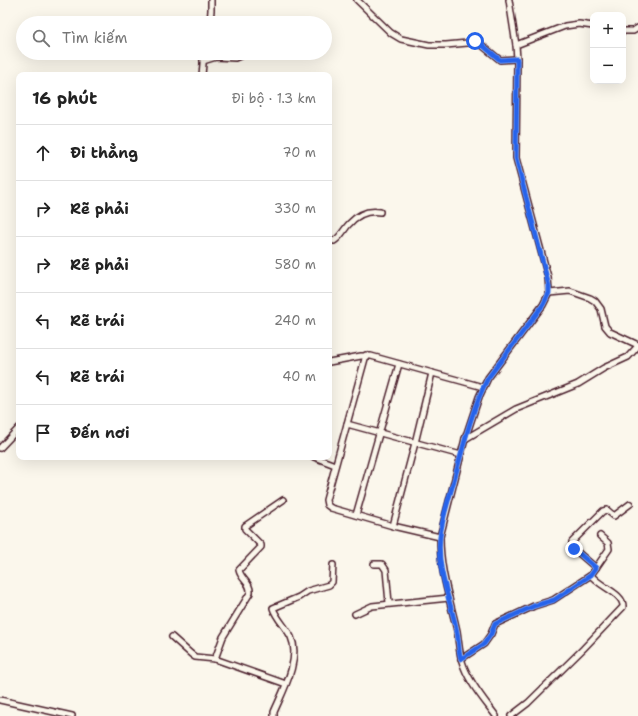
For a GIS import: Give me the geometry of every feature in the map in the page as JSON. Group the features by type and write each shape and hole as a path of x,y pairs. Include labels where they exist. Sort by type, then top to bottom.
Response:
{"street":[{"path":"210,0 211,16"},
{"path":"357,0 391,33 401,39 429,45 478,42 500,60 517,59"},
{"path":"496,716 467,675 459,654 458,634 448,598 442,567 440,537 465,439 483,387 488,378 543,305 549,293 548,277 516,158 517,59 509,0"},
{"path":"516,46 565,26 579,24 590,26"},
{"path":"202,72 203,61 206,60"},
{"path":"332,240 334,241 337,239 349,223 366,212 380,212"},
{"path":"465,439 514,410 578,384 604,368 628,357 638,346 607,329 601,309 590,298 570,291 549,293"},
{"path":"332,361 366,355 483,387"},
{"path":"366,355 335,465 326,500 327,504 331,508 393,526 440,537"},
{"path":"356,515 399,364"},
{"path":"393,526 432,373"},
{"path":"347,424 461,455"},
{"path":"0,448 16,431"},
{"path":"322,460 335,465"},
{"path":"215,659 223,637 250,594 250,586 240,574 239,570 262,547 245,529 245,526 283,500"},
{"path":"596,568 574,549 572,542 603,511 607,510 614,516 630,504"},
{"path":"461,659 484,644 491,634 495,624 534,606 554,600 591,575 609,549 608,543 600,536"},
{"path":"374,564 382,564 386,570 389,603"},
{"path":"274,716 274,712 286,684 293,659 294,646 291,637 273,608 299,597 308,591 329,585 332,582 333,566"},
{"path":"511,716 528,703 567,665 622,607 623,603 620,597 597,582 591,575"},
{"path":"355,614 372,606 389,603 448,598"},
{"path":"172,637 191,654 201,658 215,659 286,684"},
{"path":"0,700 72,716"}],"route":[{"path":"475,41 480,43 500,60 517,59 516,158 548,277 549,293 543,305 488,378 483,387 465,439 444,517 440,537 442,567 444,582 458,634 459,654 461,659 484,644 489,638 495,624 516,616 534,606 554,600 591,575 596,568 574,549"}]}
